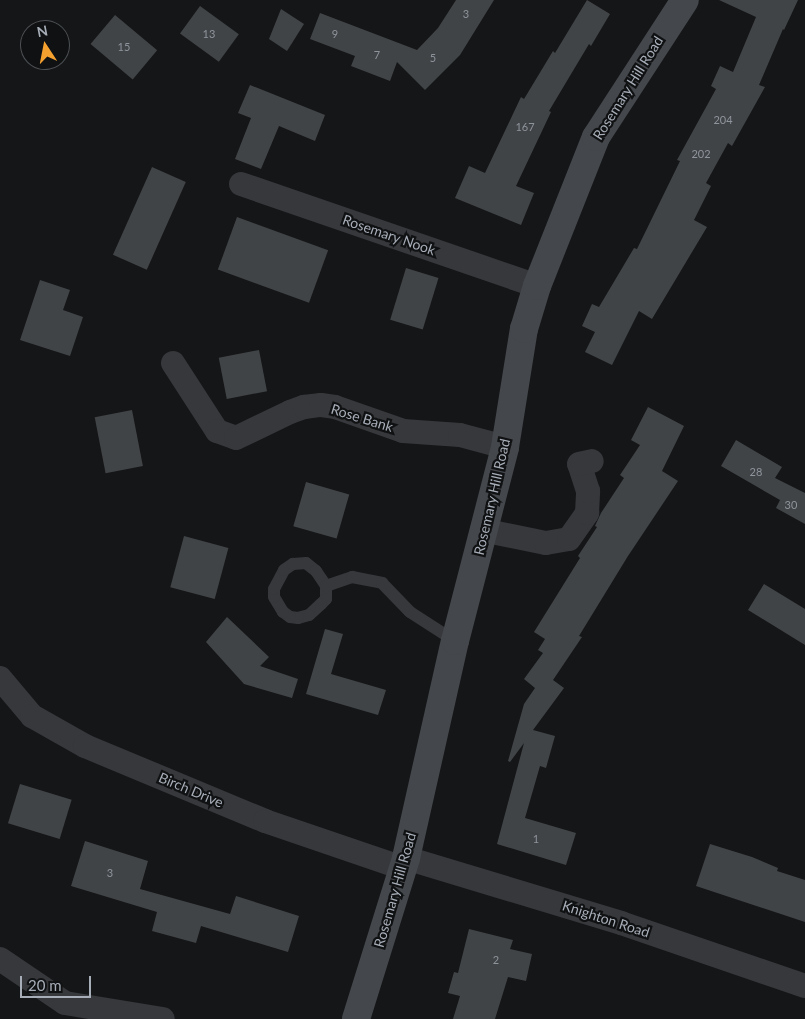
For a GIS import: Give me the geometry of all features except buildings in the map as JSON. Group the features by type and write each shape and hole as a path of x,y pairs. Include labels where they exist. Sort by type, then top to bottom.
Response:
{"main road":[{"name":"Rosemary Hill Road","path":"356,1019 404,863 455,641 476,562 482,530 505,447 524,329 537,286 596,137 685,0"}],"street":[{"name":"Rosemary Nook","path":"242,184 537,286"},
{"name":"Rose Bank","path":"173,363 217,430 236,438 290,412 304,407 321,406 335,407 403,431 460,435 505,447"},
{"path":"482,530 546,543 569,539 587,513 588,491 579,464 592,461"},
{"name":"Birch Drive","path":"0,678 32,716 85,746 265,822 404,863"},
{"name":"Knighton Road","path":"404,863 621,923 805,986"},
{"path":"0,959 65,1003 163,1019"}],"lane":[{"path":"306,563 316,571 326,586 326,599 309,615 298,618 290,617 283,612 274,597 278,578 284,570 293,564 306,563"},
{"path":"326,586 352,577 382,583 410,612 455,641"}]}
